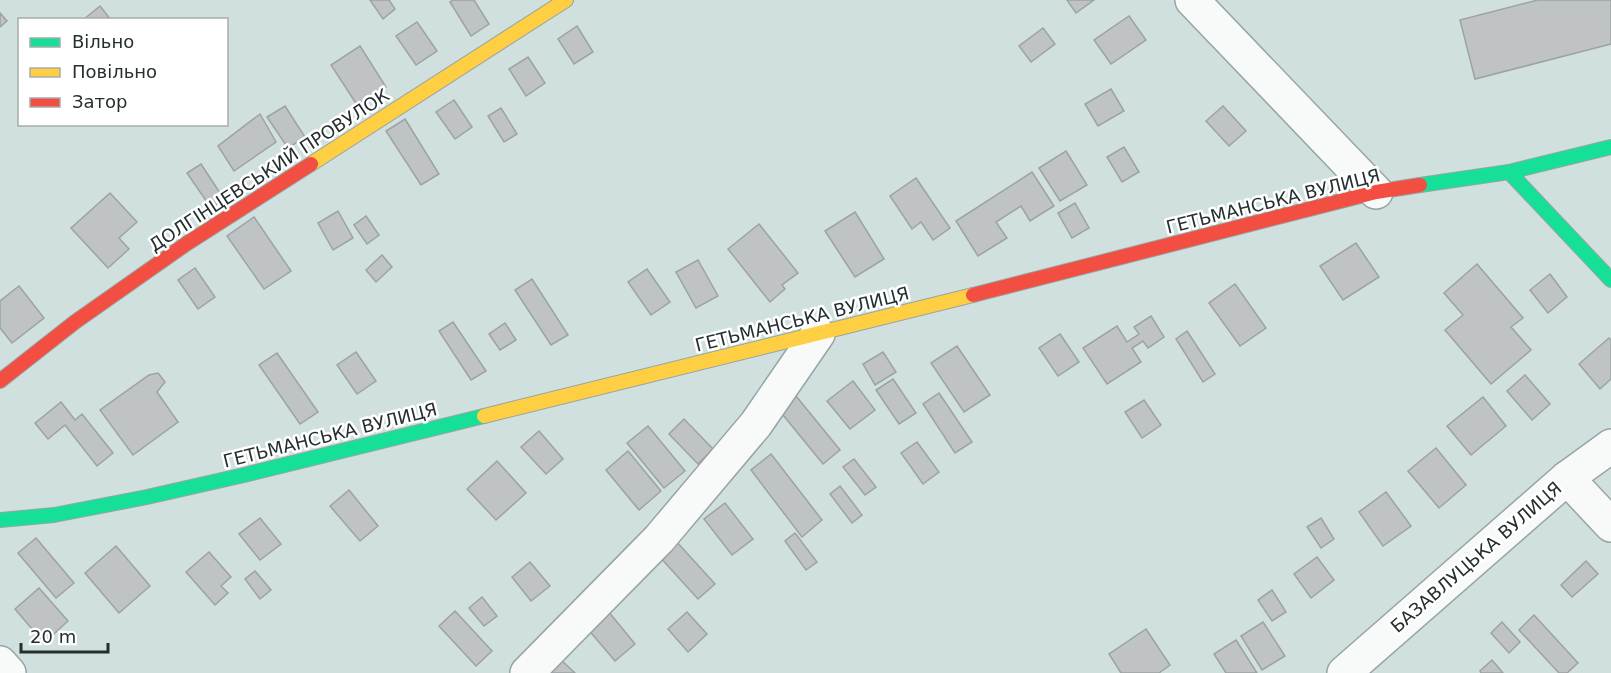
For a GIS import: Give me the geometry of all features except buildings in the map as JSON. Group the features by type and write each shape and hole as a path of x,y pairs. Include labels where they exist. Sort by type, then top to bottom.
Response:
{"street":[{"name":"ДОЛГІНЦЕВСЬКИЙ ПРОВУЛОК","path":"0,381 75,322 186,243 566,0"},
{"path":"1192,0 1376,192"},
{"name":"ГЕТЬМАНСЬКА ВУЛИЦЯ","path":"0,520 54,515 169,493 818,334 1376,192 1509,172 1611,147"},
{"path":"1509,172 1611,280"},
{"path":"526,673 659,539 756,424 818,334"},
{"name":"БАЗАВЛУЦЬКА ВУЛИЦЯ","path":"1344,673 1567,478 1611,446"},
{"path":"1567,478 1611,525"},
{"path":"0,663 9,673"}],"traffic: fast":[{"path":"1420,185 1509,172 1611,147"},
{"path":"1509,172 1611,280"},
{"path":"0,520 54,515 147,497 484,416"}],"traffic: slow":[{"path":"311,164 566,0"},
{"path":"484,416 973,295"}],"traffic: jam":[{"path":"0,381 75,322 186,244 311,164"},
{"path":"973,295 1376,192 1420,185"}]}
